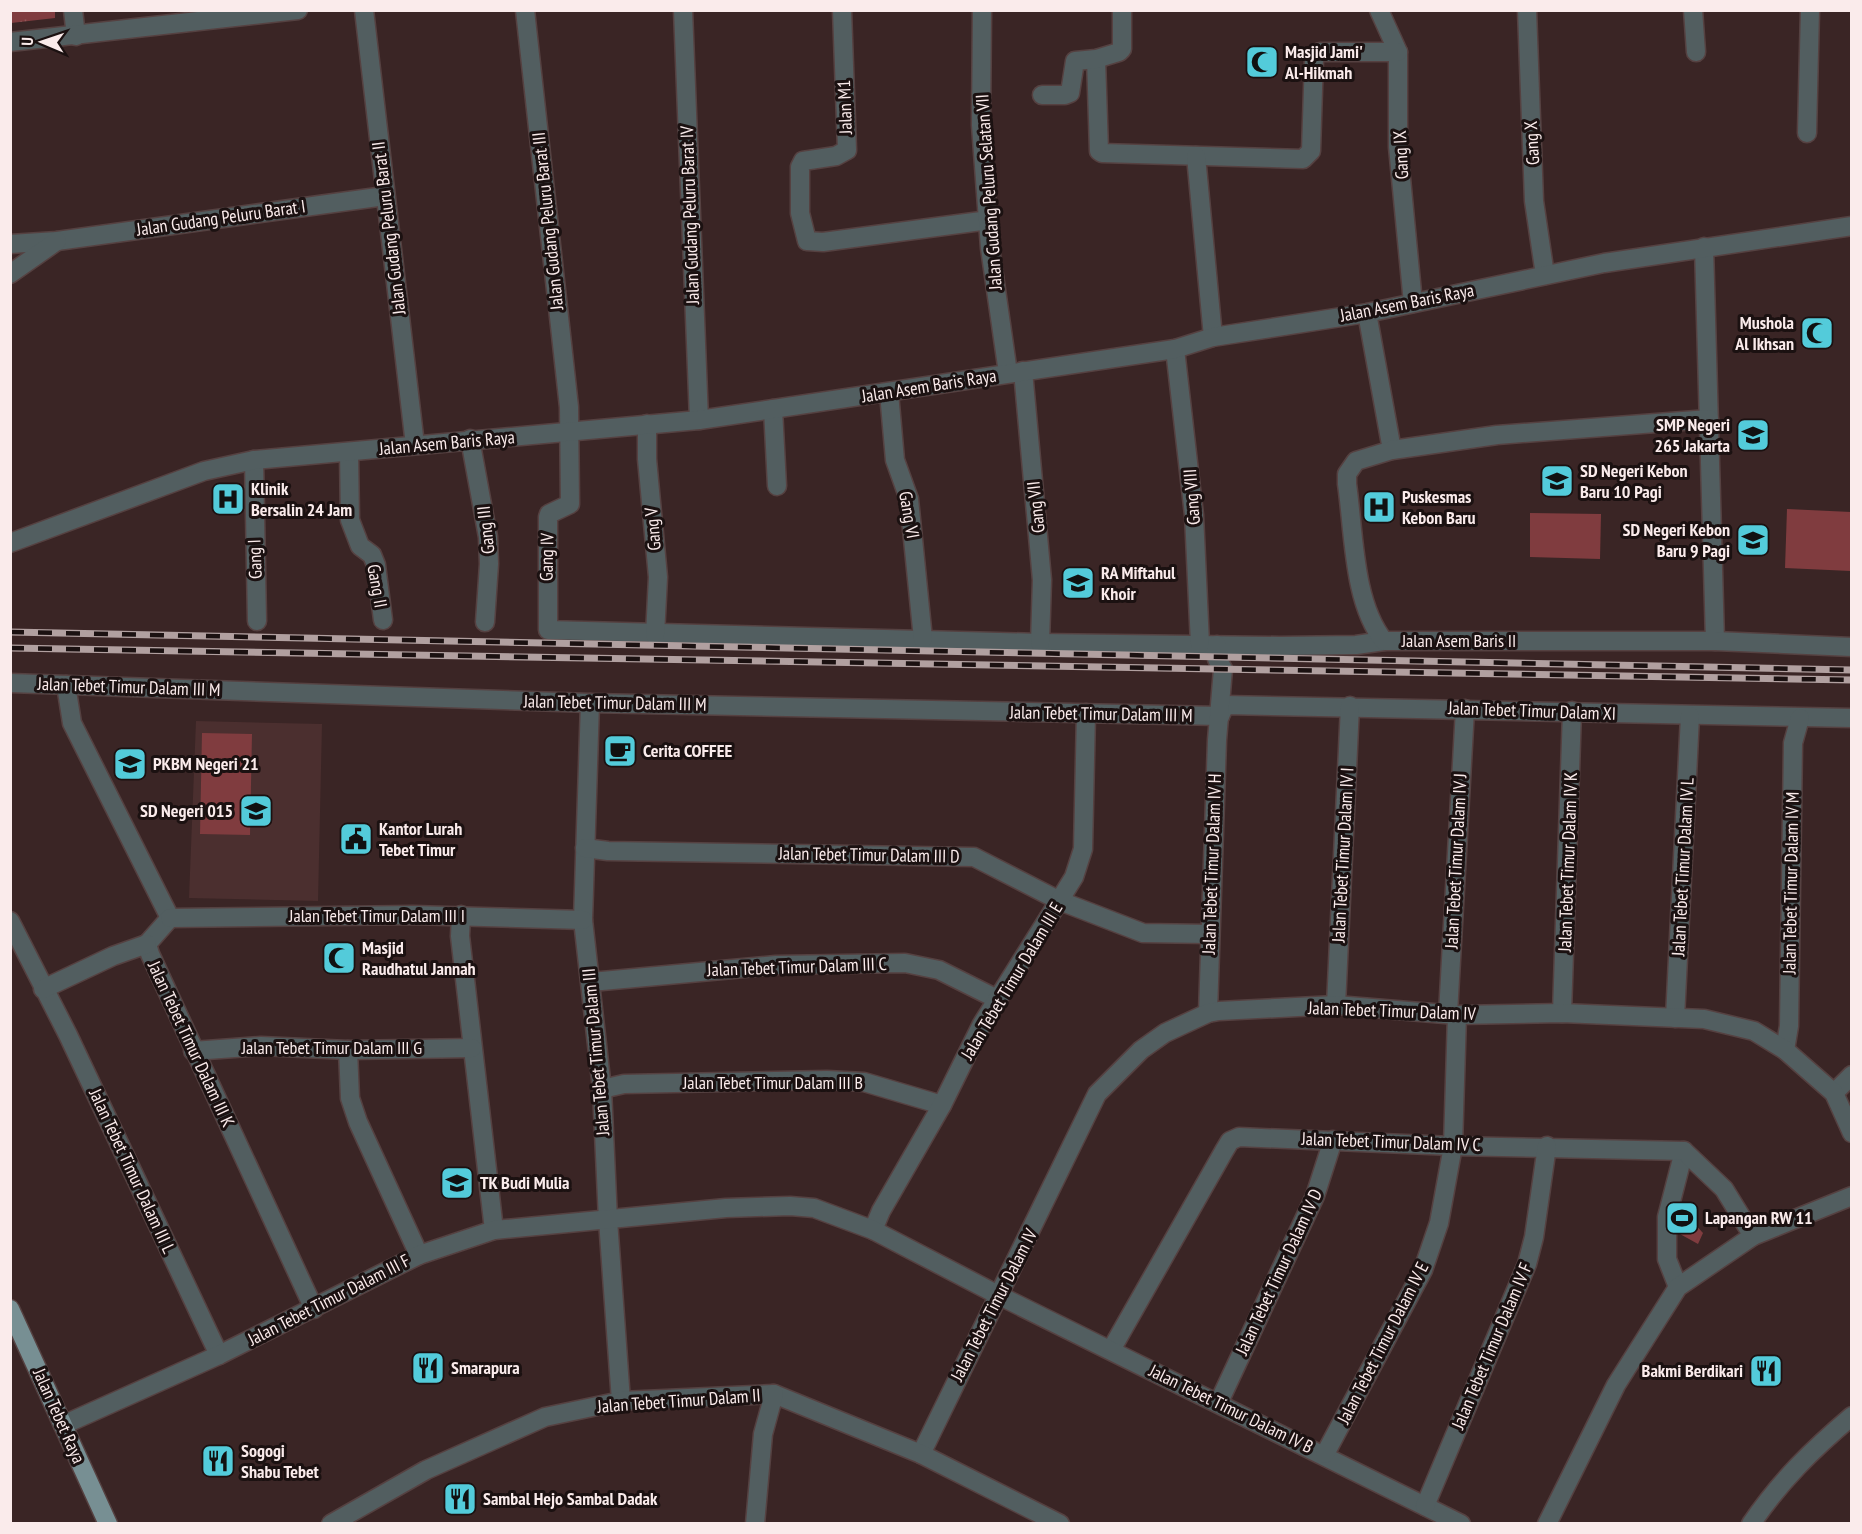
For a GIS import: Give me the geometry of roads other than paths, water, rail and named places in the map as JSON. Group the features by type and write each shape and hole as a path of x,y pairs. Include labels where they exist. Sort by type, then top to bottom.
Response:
{"main road":[{"name":"Jalan Tebet Raya","path":"13,1321 108,1524"}],"street":[{"path":"72,10 76,36"},
{"path":"10,42 76,36 257,12 298,10"},
{"name":"Jalan Gudang Peluru Barat II","path":"364,10 415,445"},
{"name":"Jalan Gudang Peluru Barat III","path":"525,10 571,431"},
{"name":"Jalan Gudang Peluru Barat IV","path":"683,10 699,420"},
{"name":"Jalan M1","path":"842,10 847,150 836,156 803,161 800,167 802,221 805,237 814,243 989,220"},
{"name":"Jalan Gudang Peluru Selatan VII","path":"981,10 981,125 990,248 1016,372"},
{"path":"1042,95 1070,93 1076,61 1096,59 1122,49 1122,10"},
{"name":"Gang IX","path":"1379,10 1398,52 1398,147 1413,303"},
{"name":"Gang X","path":"1527,10 1534,201 1545,275"},
{"path":"1693,10 1696,52"},
{"path":"1807,133 1810,10"},
{"path":"1096,59 1099,151 1196,156 1307,157 1311,151 1316,55 1320,52 1398,52"},
{"path":"1196,156 1213,337"},
{"name":"Jalan Gudang Peluru Barat I","path":"10,244 57,241 385,196"},
{"name":"Jalan Asem Baris Raya","path":"10,543 204,471 254,460 699,420 890,393 1016,372 1175,350 1213,337 1367,313 1545,275 1704,247 1851,226"},
{"name":"Jalan Gudang Peluru Barat I","path":"10,274 57,241"},
{"path":"1704,247 1715,641"},
{"path":"1367,313 1392,450"},
{"name":"Gang VIII","path":"1175,350 1209,645 1223,669 1220,716"},
{"name":"Gang VII","path":"1016,372 1042,580 1040,643"},
{"name":"Gang VI","path":"890,393 895,460 909,499 923,639"},
{"path":"773,409 777,486"},
{"name":"Jalan Asem Baris II","path":"1709,419 1497,435 1392,450 1356,461 1347,474 1362,592 1370,621 1384,641 1715,641 1851,647"},
{"name":"Gang V","path":"647,424 647,459 658,577 655,635"},
{"name":"Gang IV","path":"571,431 570,504 549,514 548,517 546,625 551,632 655,635"},
{"name":"Gang III","path":"470,440 488,537 489,564 485,622"},
{"name":"Gang II","path":"349,452 350,520 360,546 372,555 376,565 383,620"},
{"name":"Gang I","path":"254,460 257,621"},
{"path":"655,635 1209,645 1346,645 1384,641"},
{"name":"Jalan Tebet Timur Dalam III M","path":"10,682 590,703 1220,716"},
{"path":"66,685 72,723 170,918"},
{"name":"Jalan Tebet Timur Dalam III","path":"590,703 583,920 602,1089 608,1220 621,1401"},
{"name":"Jalan Tebet Timur Dalam XI","path":"1220,716 1225,705 1851,718"},
{"name":"Jalan Tebet Timur Dalam IV I","path":"1336,1005 1350,706"},
{"name":"Jalan Tebet Timur Dalam IV J","path":"1452,1015 1465,709"},
{"name":"Jalan Tebet Timur Dalam IV K","path":"1562,1013 1572,711"},
{"name":"Jalan Tebet Timur Dalam III E","path":"873,1230 881,1211 942,1105 997,999 1074,877 1083,849 1086,713"},
{"name":"Jalan Tebet Timur Dalam IV H","path":"1208,1013 1209,934 1220,716"},
{"name":"Jalan Tebet Timur Dalam IV L","path":"1675,1018 1690,716"},
{"name":"Jalan Tebet Timur Dalam IV M","path":"1785,1050 1789,1026 1793,743 1800,718"},
{"name":"Jalan Tebet Timur Dalam III D","path":"585,848 974,857 1060,901 1143,933 1209,934"},
{"path":"462,915 460,936 494,1230"},
{"name":"Jalan Tebet Timur Dalam III I","path":"170,918 462,915 583,920"},
{"name":"Jalan Tebet Timur Dalam III K","path":"170,918 147,944 193,1051 314,1309"},
{"name":"Jalan Tebet Timur Dalam III L","path":"10,921 73,1044 219,1355"},
{"path":"43,989 113,956 147,944"},
{"name":"Jalan Tebet Timur Dalam III C","path":"591,982 776,965 905,963 939,970 997,999"},
{"name":"Jalan Tebet Timur Dalam IV","path":"921,1454 1097,1094 1141,1050 1165,1033 1208,1013 1336,1005 1452,1015 1562,1013 1704,1019 1731,1024 1754,1031 1785,1050 1834,1093 1851,1133"},
{"name":"Jalan Tebet Timur Dalam IV E","path":"1325,1454 1423,1270 1439,1223 1453,1146 1452,1015"},
{"name":"Jalan Tebet Timur Dalam III G","path":"193,1051 261,1046 348,1050 472,1048"},
{"path":"348,1050 350,1098 358,1122 419,1255"},
{"path":"1834,1093 1851,1075"},
{"name":"Jalan Tebet Timur Dalam III B","path":"602,1089 624,1084 827,1080 864,1082 898,1089 942,1105"},
{"name":"Jalan Tebet Timur Dalam IV C","path":"1111,1350 1230,1141 1252,1136 1453,1146 1546,1146 1684,1151"},
{"name":"Jalan Tebet Timur Dalam IV D","path":"1219,1402 1315,1196 1333,1140"},
{"name":"Jalan Tebet Timur Dalam IV F","path":"1425,1506 1527,1264 1534,1237 1546,1146"},
{"path":"1678,1287 1667,1259 1667,1217 1684,1151 1724,1190 1753,1236"},
{"path":"1547,1524 1616,1385 1678,1287 1753,1236 1851,1196"},
{"name":"Jalan Tebet Timur Dalam III F","path":"63,1425 219,1355 419,1255 494,1230 726,1208 790,1206 814,1208 873,1230"},
{"name":"Jalan Tebet Timur Dalam IV B","path":"873,1230 1000,1296 1325,1454 1461,1524"},
{"path":"755,1524 763,1434 774,1394"},
{"name":"Jalan Tebet Timur Dalam II","path":"331,1524 426,1470 545,1417 621,1401 774,1394 921,1454 1060,1524"},
{"path":"1751,1524 1771,1494 1801,1460 1851,1416"}],"railway":[{"path":"10,632 1852,670"},
{"path":"10,648 1852,680"}],"place":[{"name":"Masjid Jami' Al-Hikmah","path":"1262,62"},
{"name":"Mushola Al Ikhsan","path":"1817,333"},
{"name":"SMP Negeri 265 Jakarta","path":"1753,435"},
{"name":"SD Negeri Kebon Baru 10 Pagi","path":"1557,481"},
{"name":"Klinik Bersalin 24 Jam","path":"228,499"},
{"name":"Puskesmas Kebon Baru","path":"1379,507"},
{"name":"SD Negeri Kebon Baru 9 Pagi","path":"1753,540"},
{"name":"RA Miftahul Khoir","path":"1078,583"},
{"name":"Cerita COFFEE","path":"620,751"},
{"name":"PKBM Negeri 21","path":"130,764"},
{"name":"SD Negeri 015","path":"256,811"},
{"name":"Kantor Lurah Tebet Timur","path":"356,839"},
{"name":"Masjid Raudhatul Jannah","path":"339,958"},
{"name":"TK Budi Mulia","path":"457,1183"},
{"name":"Lapangan RW 11","path":"1682,1218"},
{"name":"Smarapura","path":"428,1368"},
{"name":"Bakmi Berdikari","path":"1766,1371"},
{"name":"Sogogi Shabu Tebet","path":"218,1461"},
{"name":"Sambal Hejo Sambal Dadak","path":"460,1499"}]}
